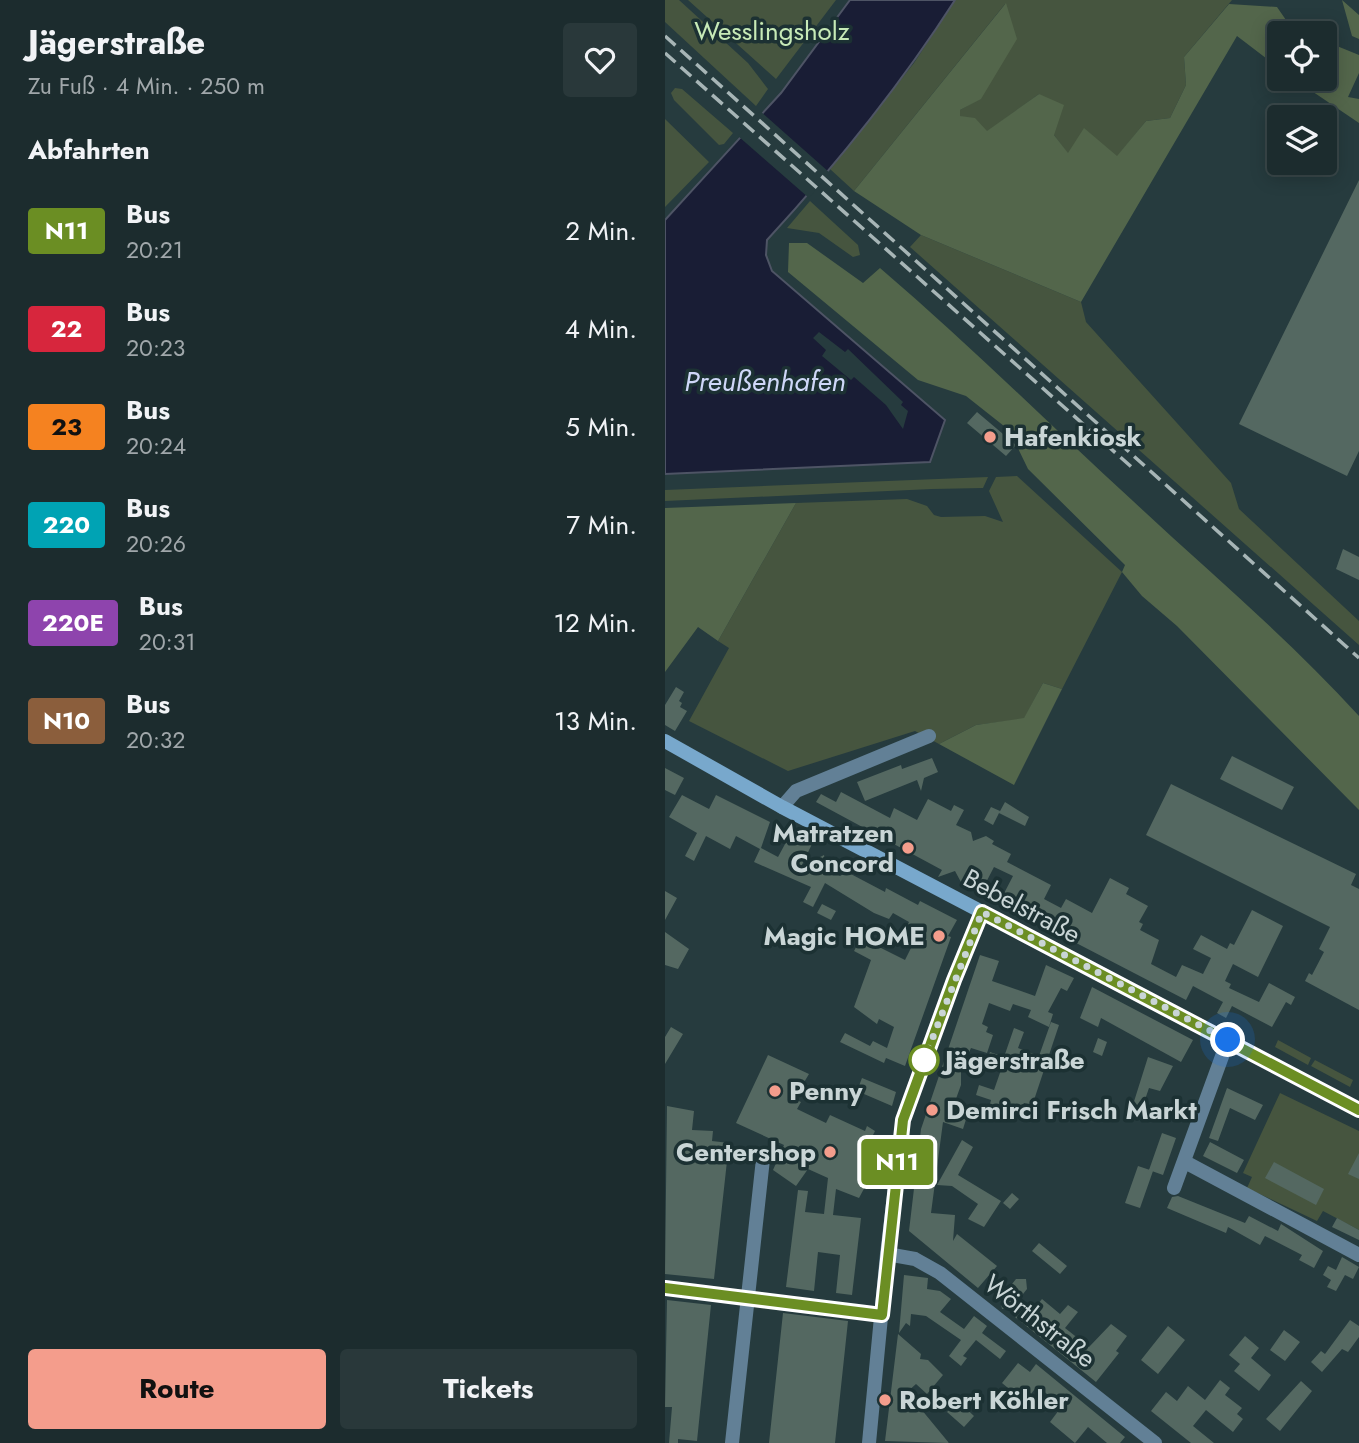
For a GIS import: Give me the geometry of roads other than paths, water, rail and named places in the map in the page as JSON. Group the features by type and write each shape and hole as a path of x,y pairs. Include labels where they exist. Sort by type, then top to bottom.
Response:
{"main road":[{"name":"Bebelstraße","path":"665,741 782,807 1359,1110"}],"street":[{"path":"782,807 796,791 929,737"},
{"path":"869,1443 903,1120 982,912"},
{"path":"1174,1188 1228,1040"},
{"path":"731,1443 763,1159"},
{"path":"1185,1162 1359,1255"},
{"name":"Wörthstraße","path":"887,1254 915,1259 940,1273 1155,1443"},
{"path":"665,1288 882,1315"}],"water":[{"name":"Preußenhafen","path":"850,0 955,0 866,124 767,240 766,255 772,271 945,420 930,462 665,474 665,220 781,93"}],"railway":[{"path":"665,36 1359,658"},
{"path":"665,53 1136,471"}],"place":[{"name":"Hafenkiosk","path":"990,437"},
{"name":"Matratzen Concord","path":"908,848"},
{"name":"Magic HOME","path":"939,936"},
{"name":"Jägerstraße","path":"924,1060"},
{"name":"Penny","path":"775,1091"},
{"name":"Demirci Frisch Markt","path":"932,1110"},
{"name":"Centershop","path":"830,1152"},
{"name":"Robert Köhler","path":"885,1400"}],"park label":[{"name":"Wesslingsholz","path":"772,31"}]}
